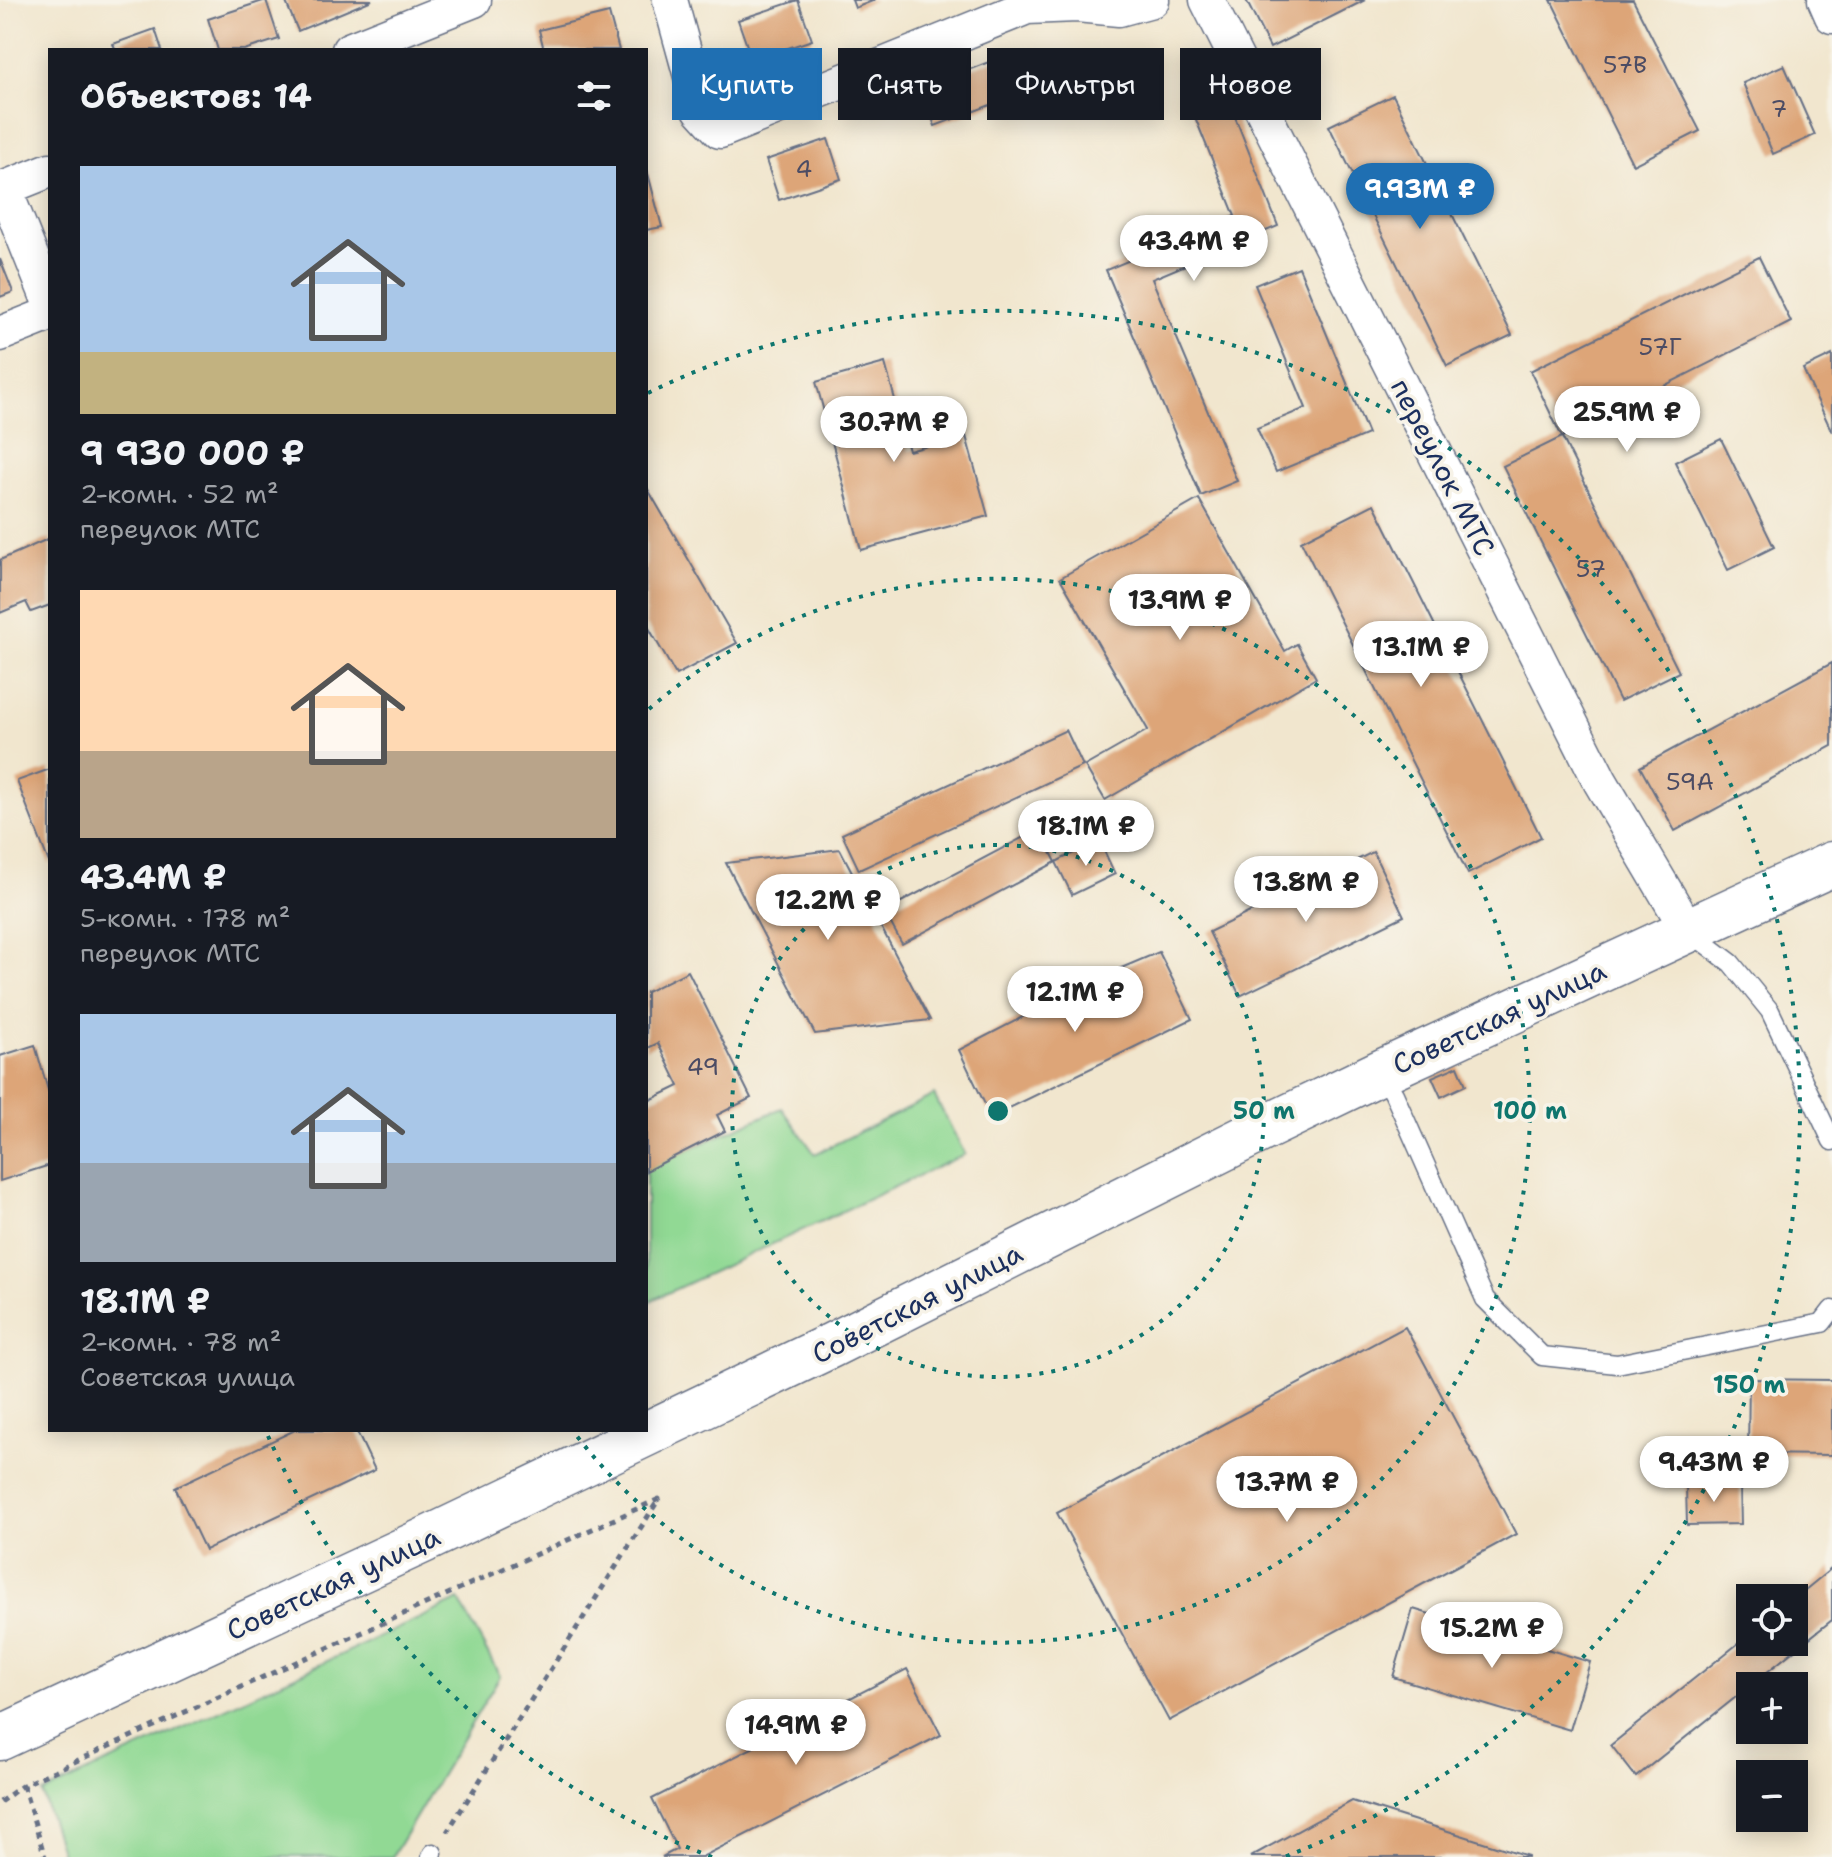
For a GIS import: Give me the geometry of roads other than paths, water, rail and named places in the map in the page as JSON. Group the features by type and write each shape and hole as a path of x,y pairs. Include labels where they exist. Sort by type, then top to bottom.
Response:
{"main road":[{"name":"Советская улица","path":"0,1738 425,1540 830,1346 1381,1072 1832,864"}],"street":[{"path":"354,48 474,0"},
{"path":"670,0 700,109 720,131 1027,7 1077,5 1119,9 1152,0"},
{"name":"переулок МТС","path":"1207,0 1600,781 1688,930"},
{"path":"1825,0 1832,16"},
{"path":"48,171 2,189 48,298"},
{"path":"0,334 48,315"}],"lane":[{"path":"1688,930 1731,963 1770,1011 1832,1141"},
{"path":"1381,1072 1394,1094 1485,1299 1542,1356 1617,1364 1822,1323 1832,1310"}]}
